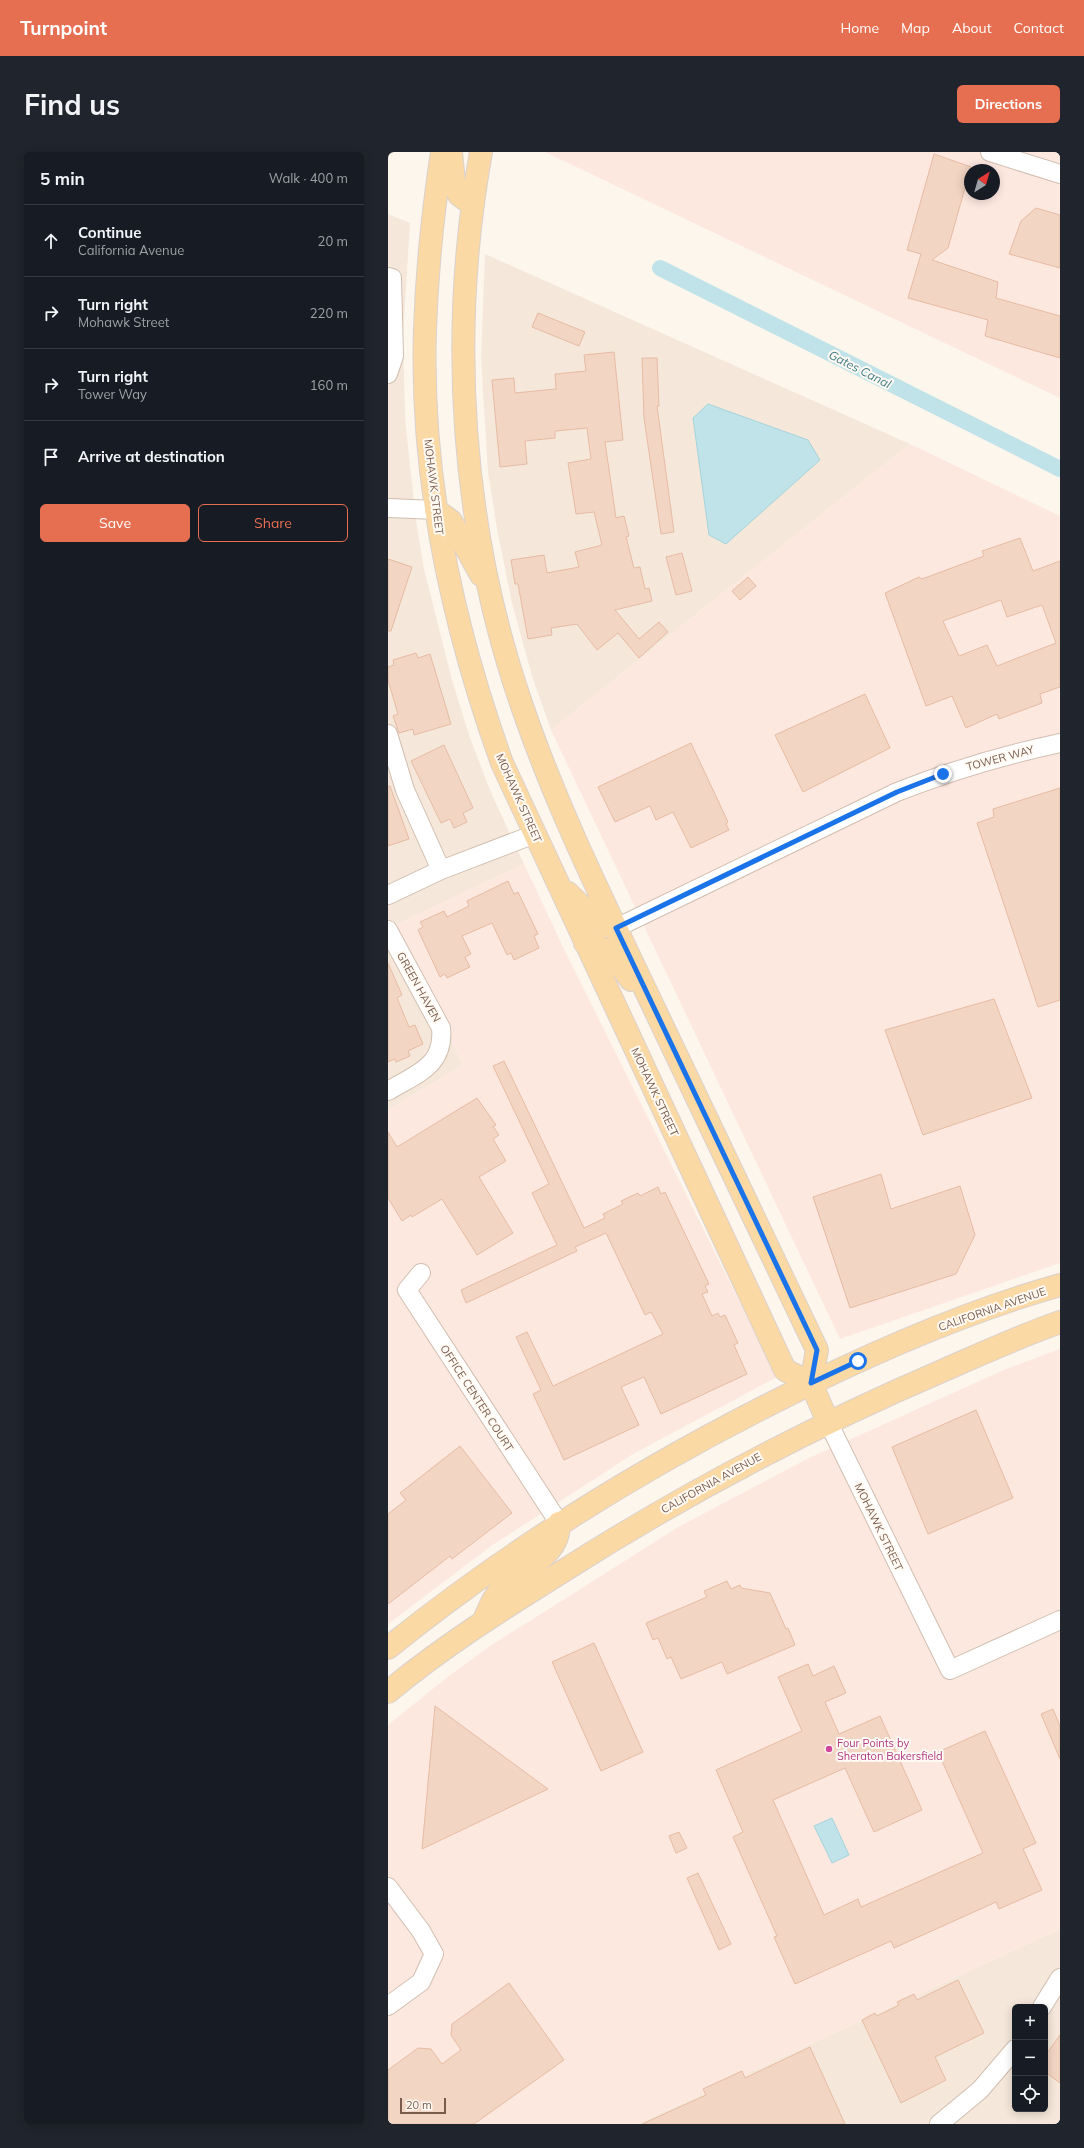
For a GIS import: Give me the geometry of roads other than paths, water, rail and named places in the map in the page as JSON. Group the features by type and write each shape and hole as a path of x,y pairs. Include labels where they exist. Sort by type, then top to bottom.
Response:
{"main road":[{"name":"MOHAWK STREET","path":"442,152 432,224 425,330 425,390 429,449 436,510 451,593 480,700 502,763 785,1370 811,1383 828,1422"},
{"path":"451,152 454,182 459,195 473,205"},
{"path":"481,152 473,205 467,268 464,327 464,386 468,445 475,509 490,590 521,704 541,760 616,928 817,1350 811,1383"},
{"path":"436,510 451,521 490,590"},
{"path":"557,882 601,925 616,928"},
{"path":"585,943 599,945 606,950 655,1010"},
{"name":"CALIFORNIA AVENUE","path":"388,1648 462,1590 559,1524 616,1487 694,1443 811,1383 905,1340 996,1306 1060,1285"},
{"name":"CALIFORNIA AVENUE","path":"388,1692 483,1621 643,1520 752,1460 828,1422 1015,1339 1060,1322"},
{"path":"483,1621 493,1600 501,1588 550,1549 559,1532 559,1524"}],"street":[{"path":"990,152 1060,174"},
{"path":"388,277 392,278 391,356 388,374"},
{"path":"388,508 436,510"},
{"path":"388,734 405,790 441,870"},
{"name":"TOWER WAY","path":"616,928 897,792 943,774 990,759 1060,743"},
{"path":"388,895 441,870 535,834"},
{"name":"GREEN HAVEN","path":"388,930 441,1028 442,1040 439,1053 431,1065 388,1091"},
{"name":"OFFICE CENTER COURT","path":"421,1273 407,1290 559,1524"},
{"name":"MOHAWK STREET","path":"828,1422 950,1670 1060,1620"},
{"path":"388,1887 421,1931 434,1954 421,1982 388,2006"},
{"path":"1044,2004 1060,1978"},
{"path":"940,2124 980,2090 1012,2052"}],"water":[{"path":"708,404 808,440 820,460 726,544 709,535 693,418"},
{"path":"832,1818 849,1855 832,1863 814,1826"}],"waterway":[{"name":"Gates Canal","path":"660,268 1060,469"}],"place":[{"name":"Four Points by Sheraton Bakersfield","path":"829,1749"}]}
